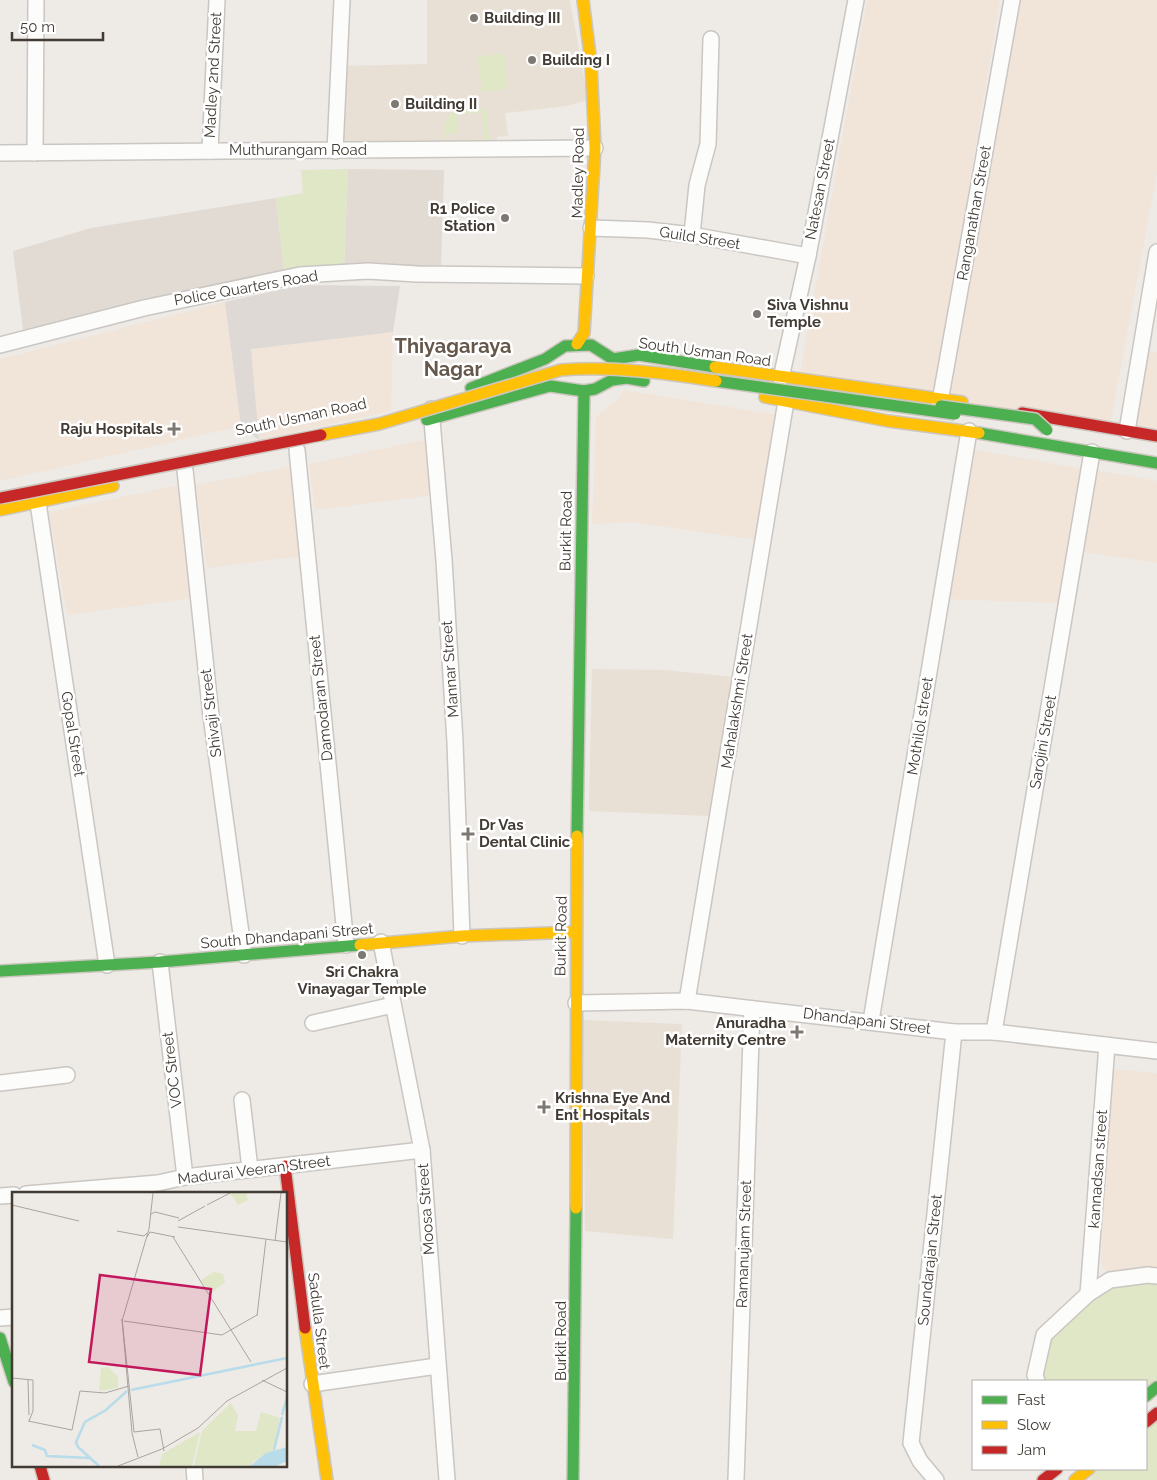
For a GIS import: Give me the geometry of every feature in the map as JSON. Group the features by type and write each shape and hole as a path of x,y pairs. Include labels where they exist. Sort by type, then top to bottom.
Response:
{"main road":[{"name":"Madley Road","path":"577,344 584,333 586,276 592,228 595,148 591,63 583,0"},
{"name":"South Usman Road","path":"0,493 296,434 403,410 545,359 558,348 577,344"},
{"path":"577,344 591,345 613,359 615,369 612,380"},
{"name":"South Usman Road","path":"613,359 639,355 782,378 940,398 1157,436"},
{"name":"South Usman Road","path":"0,498 379,424 525,379 561,370 591,368 639,370 924,410 1052,431 1036,419 696,371 645,362 639,355"},
{"path":"545,359 550,386"},
{"name":"South Usman Road","path":"0,510 185,470 297,450 433,419 550,386 584,391 595,389 612,380 627,378 786,401 888,421 969,431 1123,458 1155,460"},
{"name":"Burkit Road","path":"573,1480 576,1365 576,932 584,391"},
{"name":"South Dhandapani Street","path":"0,971 160,962 462,936 576,932"},
{"name":"Sadulla Street","path":"285,1166 312,1384 327,1480"},
{"path":"0,1338 12,1376"},
{"path":"1147,1395 1157,1387"},
{"path":"1147,1421 1157,1413"},
{"path":"1043,1480 1056,1470"}],"street":[{"path":"35,153 36,0"},
{"name":"Madley 2nd Street","path":"210,151 217,0"},
{"path":"335,151 342,0"},
{"name":"Natesan Street","path":"782,378 808,256 856,0"},
{"name":"Ranganathan Street","path":"936,426 1012,0"},
{"path":"692,235 697,185 708,144 711,39"},
{"name":"Muthurangam Road","path":"0,153 595,148"},
{"name":"Guild Street","path":"592,228 648,230 692,235 808,256"},
{"path":"1127,431 1157,252"},
{"name":"Police Quarters Road","path":"0,345 144,308 300,275 368,271 417,274 586,276"},
{"name":"Mahalakshmi Street","path":"687,1001 786,401"},
{"name":"Mannar Street","path":"429,402 433,419 444,560 455,742 462,936"},
{"name":"Mothilol street","path":"871,1021 969,431"},
{"name":"Damodaran Street","path":"297,450 346,945"},
{"name":"Sarojini Street","path":"994,1032 1092,452"},
{"name":"Shivaji Street","path":"185,470 211,716 244,955"},
{"name":"Gopal Street","path":"38,503 107,965"},
{"name":"Moosa Street","path":"381,942 422,1150 447,1480"},
{"name":"VOC Street","path":"160,962 185,1177"},
{"name":"Dhandapani Street","path":"576,1003 687,1001 954,1032 994,1032 1107,1045 1156,1046"},
{"path":"312,1024 393,1005"},
{"name":"Ramanujam Street","path":"736,1480 752,1009"},
{"name":"Soundarajan Street","path":"936,1480 920,1461 911,1443 954,1032"},
{"name":"kannadsan street","path":"1088,1294 1107,1045"},
{"path":"0,1083 67,1075"},
{"path":"242,1100 250,1169"},
{"name":"Madurai Veeran Street","path":"70,1192 158,1188 185,1177 422,1150"},
{"path":"1036,1380 1035,1375 1044,1335 1088,1294 1110,1280 1148,1275 1157,1276"},
{"path":"312,1384 437,1366"}],"shaded area":[{"path":"427,0 570,0 588,100 567,106 505,113 508,136 497,137 497,145 339,147 343,66 427,64"},
{"path":"867,0 1000,0 933,402 799,379"},
{"path":"1018,0 1157,0 1157,172 1110,425 944,403"},
{"path":"348,169 444,170 441,265 344,268"},
{"path":"276,198 284,271 23,330 13,251 91,228"},
{"path":"301,285 400,286 393,332 251,349 259,440 241,426 225,302"},
{"path":"225,302 241,426 0,481 0,359"},
{"path":"393,332 391,411 259,440 251,349"},
{"path":"1142,350 1157,352 1157,432 1127,427"},
{"path":"624,390 784,416 763,541 632,522 592,524 596,417 616,401"},
{"path":"430,439 434,495 315,510 309,464"},
{"path":"967,448 1082,469 1061,603 946,599"},
{"path":"292,466 302,556 207,568 196,485"},
{"path":"1094,470 1157,481 1157,563 1079,551"},
{"path":"179,485 192,598 67,615 49,512"},
{"path":"592,669 665,670 734,677 709,816 589,811"},
{"path":"583,1020 682,1024 673,1239 585,1231"},
{"path":"1109,1069 1157,1073 1157,1268 1107,1272 1101,1264"}],"green space":[{"path":"504,53 508,88 482,92 477,57"},
{"path":"487,109 489,141 444,143 444,126 451,111","holes":["482,113 484,139 446,141 445,134 458,133 457,114"]},
{"path":"348,169 344,268 284,271 276,198 303,193 301,170"},
{"path":"1157,1279 1157,1385 1147,1394 1147,1380 1040,1380 1047,1335 1111,1282"},
{"path":"1157,1419 1157,1480 1090,1480 1096,1470 1147,1470 1147,1428"}],"traffic: fast":[{"path":"471,388 545,359 565,346 591,345 613,359 639,355 715,367"},
{"path":"427,420 550,386 584,391 595,389 612,380 627,378 644,381"},
{"path":"716,381 955,414"},
{"path":"577,836 584,391"},
{"path":"941,406 1035,419 1047,430"},
{"path":"979,433 1157,463"},
{"path":"0,971 160,962 360,945"},
{"path":"573,1480 576,1208"},
{"path":"0,1338 12,1376"},
{"path":"1147,1395 1157,1387"}],"traffic: slow":[{"path":"577,344 584,333 595,148 591,63 583,0"},
{"path":"715,367 962,402"},
{"path":"321,435 379,424 561,370 620,370 716,381"},
{"path":"765,397 888,421 979,433"},
{"path":"0,510 113,486"},
{"path":"576,1208 577,836"},
{"path":"360,945 462,936 576,932"},
{"path":"305,1328 327,1480"},
{"path":"1075,1480 1088,1470"}],"traffic: jam":[{"path":"1022,413 1157,436"},
{"path":"0,498 321,435"},
{"path":"285,1166 305,1328"},
{"path":"1147,1421 1157,1413"},
{"path":"41,1468 44,1480"},
{"path":"1043,1480 1056,1470"}],"place":[{"name":"Building III","path":"474,18"},
{"name":"Building I","path":"532,60"},
{"name":"Building II","path":"395,104"},
{"name":"R1 Police Station","path":"505,218"},
{"name":"Siva Vishnu Temple","path":"757,314"},
{"name":"Raju Hospitals","path":"174,429"},
{"name":"Dr Vas Dental Clinic","path":"468,834"},
{"name":"Sri Chakra Vinayagar Temple","path":"362,955"},
{"name":"Anuradha Maternity Centre","path":"797,1032"},
{"name":"Krishna Eye And Ent Hospitals","path":"544,1107"}],"district":[{"name":"Thiyagaraya Nagar","path":"453,358"}]}
